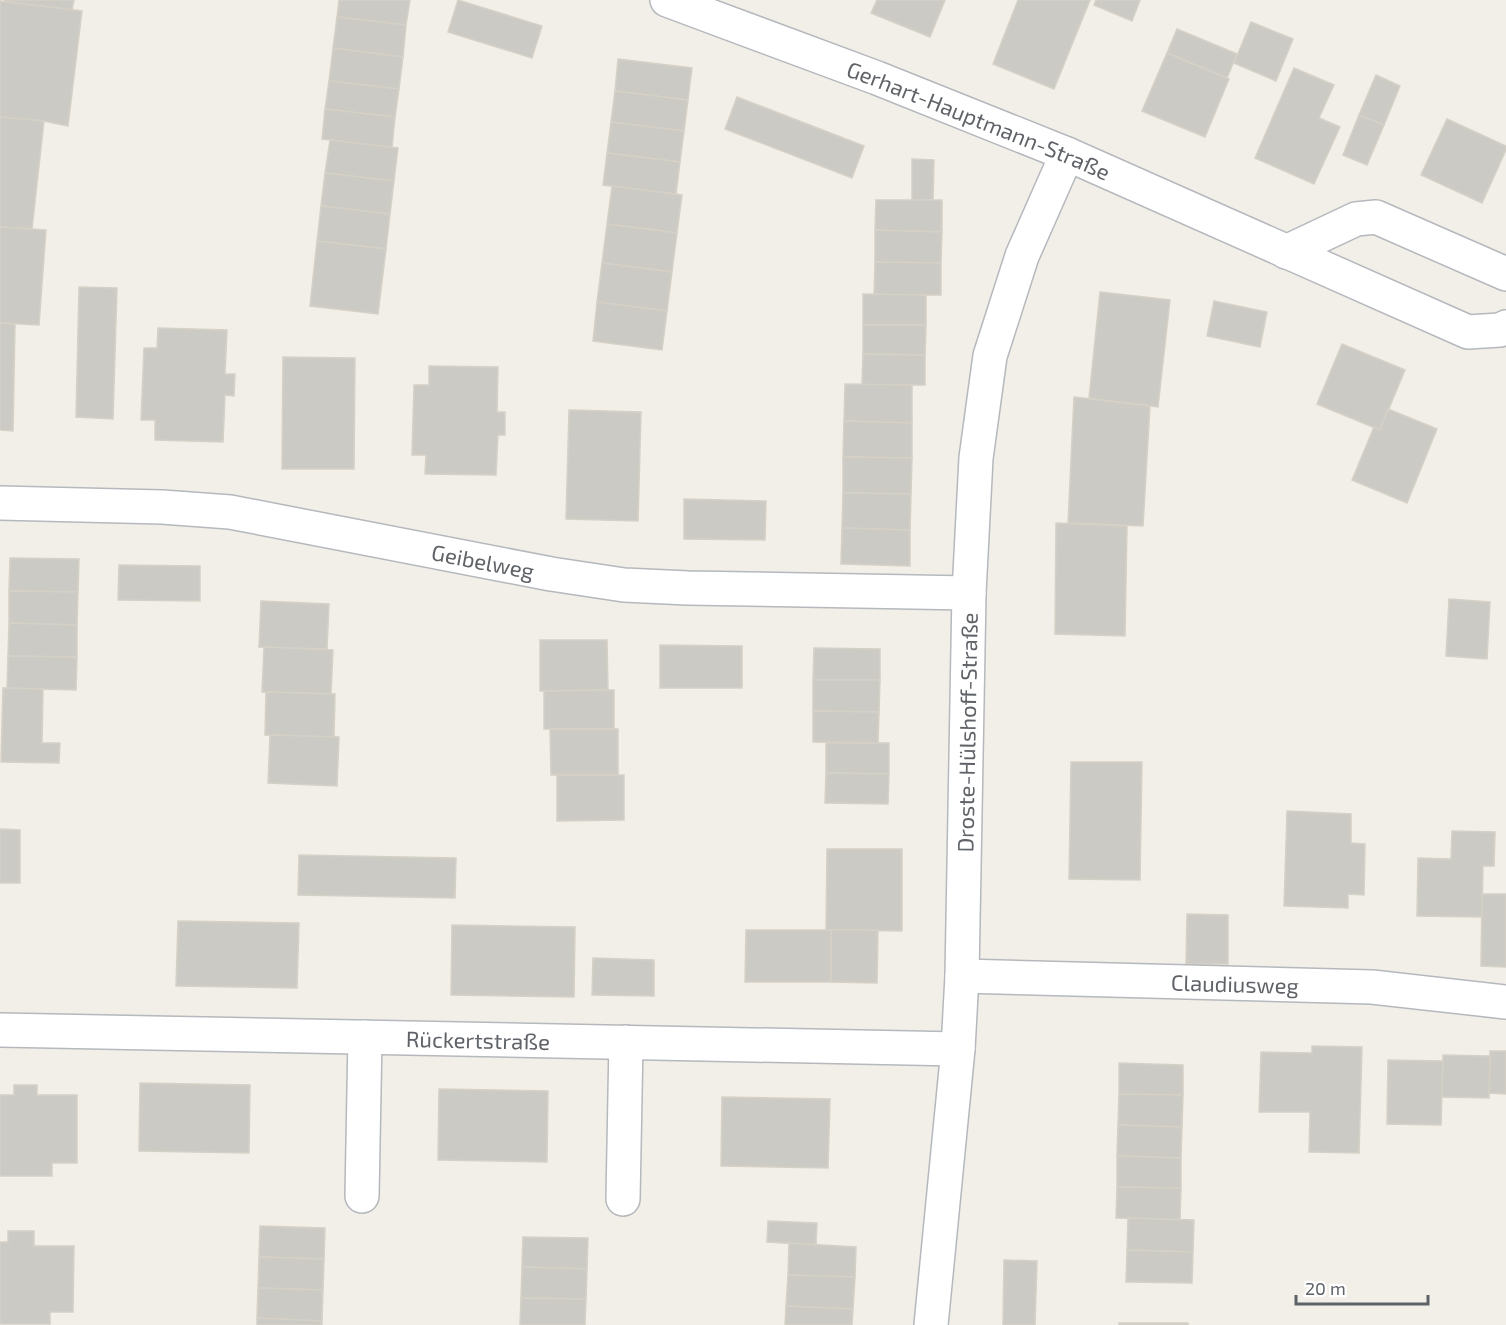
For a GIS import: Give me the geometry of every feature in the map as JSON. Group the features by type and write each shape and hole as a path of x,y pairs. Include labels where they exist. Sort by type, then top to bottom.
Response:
{"street":[{"name":"Gerhart-Hauptmann-Straße","path":"667,0 877,78 1067,154 1468,332 1500,330 1506,327"},
{"name":"Droste-Hülshoff-Straße","path":"931,1325 958,1049 962,976 969,594 976,458 990,356 1022,256 1067,154"},
{"path":"1286,252 1356,219 1376,217 1506,274"},
{"name":"Geibelweg","path":"0,503 162,507 230,512 551,574 624,585 969,594"},
{"name":"Claudiusweg","path":"962,976 1372,987 1506,1002"},
{"name":"Rückertstraße","path":"0,1030 958,1049"},
{"path":"362,1196 365,1037"},
{"path":"623,1198 626,1042"}],"building":[{"path":"5,0 74,0 72,10 4,2"},
{"path":"339,0 410,0 406,25 337,17"},
{"path":"458,0 542,26 532,58 448,32"},
{"path":"877,0 945,0 930,37 871,13"},
{"path":"1018,0 1090,0 1054,89 993,64"},
{"path":"1096,0 1140,0 1132,21 1094,5"},
{"path":"0,1 82,11 68,126 44,121 0,117"},
{"path":"337,17 406,25 403,57 333,48"},
{"path":"1251,22 1293,39 1276,81 1234,63"},
{"path":"1177,29 1237,54 1227,78 1167,53"},
{"path":"333,48 403,57 399,89 329,81"},
{"path":"1167,53 1229,79 1205,137 1142,111"},
{"path":"618,59 692,68 688,100 615,91"},
{"path":"1294,68 1334,85 1319,118 1340,127 1314,184 1255,158"},
{"path":"1376,75 1400,86 1384,125 1359,115"},
{"path":"329,81 399,89 395,117 325,109"},
{"path":"615,91 688,100 684,131 611,122"},
{"path":"737,97 864,146 852,178 725,129"},
{"path":"325,109 395,117 392,148 322,139"},
{"path":"1359,115 1384,125 1367,165 1343,155"},
{"path":"0,117 44,121 32,229 0,227"},
{"path":"1447,119 1506,146 1482,203 1421,175"},
{"path":"611,122 684,131 680,162 607,153"},
{"path":"330,140 398,148 394,181 325,173"},
{"path":"607,153 680,162 676,194 603,185"},
{"path":"912,159 934,160 933,200 912,200"},
{"path":"325,173 394,181 390,214 321,206"},
{"path":"612,186 682,195 677,233 607,224"},
{"path":"876,200 942,200 942,232 875,230"},
{"path":"321,206 390,214 386,249 317,241"},
{"path":"607,224 677,233 672,272 602,263"},
{"path":"0,227 46,230 39,325 0,323"},
{"path":"875,230 942,232 941,263 875,262"},
{"path":"317,241 386,249 378,314 310,306"},
{"path":"875,262 941,263 941,295 874,295"},
{"path":"602,263 672,272 667,311 597,302"},
{"path":"79,287 117,288 113,419 76,417"},
{"path":"1100,292 1170,300 1158,407 1089,398"},
{"path":"863,294 926,295 926,325 863,325"},
{"path":"1214,301 1267,312 1260,347 1207,336"},
{"path":"597,302 667,311 662,350 593,341"},
{"path":"0,323 15,324 13,431 0,430"},
{"path":"863,325 926,325 925,355 863,354"},
{"path":"158,328 227,330 225,374 235,374 234,396 225,395 223,442 155,440 155,420 141,420 144,348 157,348"},
{"path":"1342,344 1405,370 1380,430 1317,404"},
{"path":"863,354 925,355 925,385 862,385"},
{"path":"283,357 355,358 354,469 282,469"},
{"path":"429,366 498,367 497,412 505,412 505,435 498,435 496,475 425,474 426,455 412,455 414,385 429,385"},
{"path":"845,384 912,385 912,423 844,421"},
{"path":"1074,397 1150,406 1143,526 1068,523"},
{"path":"1388,409 1437,429 1407,503 1352,480 1374,427 1380,430"},
{"path":"569,410 641,412 638,521 566,519"},
{"path":"844,421 912,423 912,458 843,457"},
{"path":"843,457 912,458 911,494 843,493"},
{"path":"843,493 911,494 910,530 842,528"},
{"path":"684,499 766,501 765,540 684,539"},
{"path":"1056,523 1127,526 1125,636 1055,634"},
{"path":"842,528 910,530 910,566 841,564"},
{"path":"10,558 79,559 78,592 9,591"},
{"path":"119,565 200,566 200,601 118,600"},
{"path":"9,591 78,592 77,625 9,623"},
{"path":"1449,599 1490,602 1487,659 1446,656"},
{"path":"261,601 329,604 327,649 259,647"},
{"path":"9,623 77,625 77,657 8,656"},
{"path":"540,640 607,640 608,690 540,691"},
{"path":"660,645 742,646 742,688 660,688"},
{"path":"264,647 333,650 331,694 262,692"},
{"path":"814,648 880,649 880,680 813,680"},
{"path":"8,656 77,657 76,690 7,688"},
{"path":"813,680 880,680 879,712 813,711"},
{"path":"3,688 43,689 42,743 60,743 59,763 1,762"},
{"path":"614,690 614,729 544,729 544,691"},
{"path":"266,692 335,694 334,737 265,735"},
{"path":"813,711 879,712 878,743 813,742"},
{"path":"550,729 618,729 618,775 551,775"},
{"path":"270,735 339,737 337,786 268,783"},
{"path":"826,743 889,743 889,774 826,773"},
{"path":"1071,762 1142,762 1140,880 1069,879"},
{"path":"826,773 889,774 888,804 825,803"},
{"path":"557,775 624,775 624,820 557,821"},
{"path":"1287,811 1351,814 1351,843 1365,844 1364,895 1348,894 1348,908 1284,906"},
{"path":"0,829 20,830 20,883 0,883"},
{"path":"1452,831 1495,832 1494,866 1483,866 1482,917 1417,916 1418,858 1451,859"},
{"path":"827,849 902,849 902,931 826,930"},
{"path":"299,855 456,858 455,898 298,895"},
{"path":"1482,894 1506,894 1506,967 1481,966"},
{"path":"1187,914 1228,915 1228,964 1186,964"},
{"path":"178,921 299,923 297,988 176,986"},
{"path":"452,925 575,927 574,997 451,995"},
{"path":"746,930 831,930 831,982 745,982"},
{"path":"831,930 878,930 877,983 831,982"},
{"path":"593,958 654,960 654,996 592,995"},
{"path":"1312,1046 1362,1047 1359,1153 1309,1152 1310,1112 1259,1112 1261,1052 1312,1053"},
{"path":"1490,1051 1506,1051 1506,1094 1489,1093"},
{"path":"1443,1055 1490,1056 1489,1098 1441,1097"},
{"path":"1388,1060 1443,1061 1441,1125 1387,1124"},
{"path":"1119,1063 1183,1065 1183,1095 1119,1094"},
{"path":"140,1083 250,1085 249,1153 139,1151"},
{"path":"14,1085 37,1085 37,1095 77,1095 77,1163 52,1163 52,1176 0,1176 0,1095 14,1095"},
{"path":"439,1089 548,1091 547,1162 438,1160"},
{"path":"1119,1094 1183,1095 1182,1127 1118,1125"},
{"path":"722,1097 830,1099 828,1168 721,1166"},
{"path":"1118,1125 1182,1127 1181,1158 1117,1156"},
{"path":"1117,1156 1181,1158 1181,1188 1117,1187"},
{"path":"1117,1187 1181,1188 1180,1220 1116,1218"},
{"path":"1128,1218 1194,1220 1193,1252 1127,1250"},
{"path":"768,1221 817,1223 816,1245 767,1242"},
{"path":"260,1226 325,1228 324,1259 259,1257"},
{"path":"8,1231 34,1231 34,1246 74,1246 73,1312 50,1312 50,1324 0,1324 0,1242 8,1242"},
{"path":"523,1237 588,1238 587,1269 522,1267"},
{"path":"789,1243 856,1247 855,1277 788,1275"},
{"path":"1127,1250 1193,1252 1192,1283 1126,1282"},
{"path":"259,1257 324,1259 323,1290 258,1288"},
{"path":"1004,1260 1037,1261 1035,1325 1003,1325"},
{"path":"522,1267 587,1269 586,1299 521,1298"},
{"path":"788,1275 855,1277 853,1309 786,1306"},
{"path":"258,1288 323,1290 322,1321 257,1318"},
{"path":"521,1298 586,1299 585,1325 520,1325"},
{"path":"786,1306 853,1309 852,1325 785,1325"},
{"path":"257,1318 322,1321 322,1325 257,1325"},
{"path":"1119,1323 1188,1323 1188,1325 1119,1325"}]}
